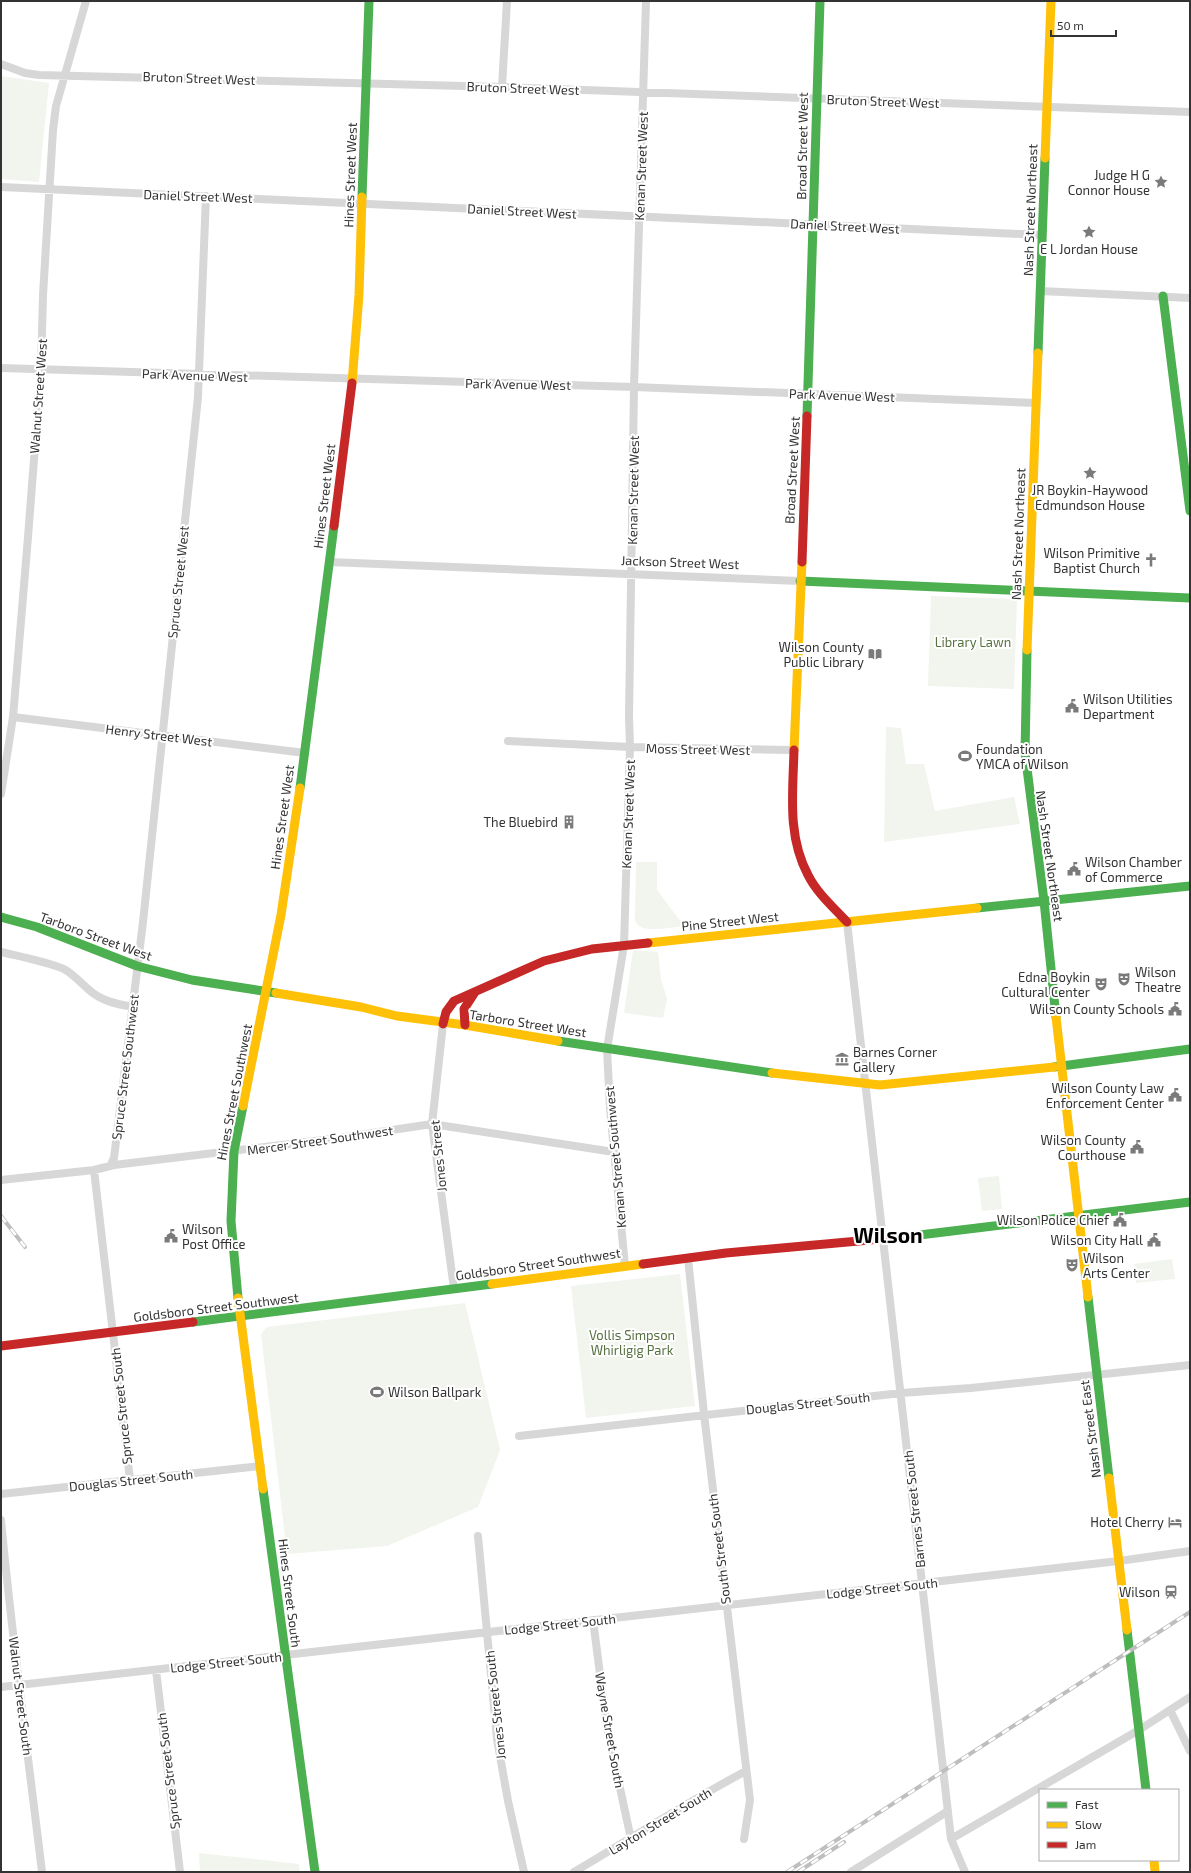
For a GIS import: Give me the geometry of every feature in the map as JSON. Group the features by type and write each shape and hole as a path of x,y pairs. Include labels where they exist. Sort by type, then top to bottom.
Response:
{"main road":[{"name":"Hines Street West","path":"267,991 281,915 305,752 352,380 359,295 369,1"},
{"name":"Broad Street West","path":"820,1 808,393 793,750 792,816 796,847 803,867 813,885 847,922"},
{"name":"Nash Street Northeast","path":"1051,1 1025,703 1025,753 1044,901 1061,1066"},
{"path":"1163,296 1190,511"},
{"name":"Jackson Street West","path":"800,581 1190,598"},
{"name":"Pine Street West","path":"443,1024 446,1012 454,1001 559,956 592,949 1190,886"},
{"name":"Tarboro Street West","path":"1,917 37,927 137,966 192,980 362,1006 397,1016 443,1024 465,1025 607,1049 775,1073 866,1084 880,1085 1061,1066 1190,1049"},
{"name":"Hines Street Southwest","path":"240,1317 232,1221 234,1151 267,991"},
{"path":"465,1025 464,1009 474,992"},
{"name":"Nash Street East","path":"1061,1066 1146,1789"},
{"name":"Goldsboro Street Southwest","path":"1,1346 240,1317 688,1258 774,1248 883,1239 1190,1202"},
{"name":"Hines Street South","path":"240,1317 315,1872"},
{"path":"1154,1861 1155,1872"}],"street":[{"name":"Walnut Street West","path":"1,794 13,717 41,369 53,130 56,106 86,1"},
{"path":"502,87 507,1"},
{"name":"Kenan Street West","path":"607,1049 624,945 630,747 629,717 634,387 646,1"},
{"name":"Bruton Street West","path":"1,64 25,73 65,75 502,87 1190,112"},
{"name":"Daniel Street West","path":"1,187 1042,235"},
{"name":"Spruce Street West","path":"137,966 198,397 197,375 206,196"},
{"path":"1040,291 1190,298"},
{"name":"Park Avenue West","path":"1,368 352,380 634,387 1036,403"},
{"name":"Jackson Street West","path":"329,562 632,573 800,581"},
{"name":"Henry Street West","path":"13,717 305,752"},
{"name":"Moss Street West","path":"508,741 630,747 793,750"},
{"name":"Barnes Street South","path":"847,922 951,1839 965,1872"},
{"path":"1,952 38,961 64,970 72,974 89,990 104,1000 133,1007"},
{"name":"Spruce Street Southwest","path":"110,1166 114,1158 137,966"},
{"name":"Jones Street","path":"443,1024 432,1124 454,1289"},
{"name":"Kenan Street Southwest","path":"607,1049 614,1152 625,1266"},
{"name":"Mercer Street Southwest","path":"1,1180 94,1170 110,1166 432,1124 614,1152"},
{"path":"94,1170 113,1332"},
{"name":"South Street South","path":"688,1258 704,1414 750,1800 744,1839"},
{"name":"Spruce Street South","path":"113,1332 130,1480"},
{"name":"Douglas Street South","path":"519,1436 901,1393 971,1388 1190,1365"},
{"name":"Douglas Street South","path":"1,1494 261,1466"},
{"name":"Walnut Street South","path":"1,1520 5,1593 25,1727 42,1872"},
{"name":"Jones Street South","path":"478,1536 499,1751 508,1801 524,1872"},
{"name":"Lodge Street South","path":"1,1687 1119,1561 1190,1551"},
{"name":"Wayne Street South","path":"593,1620 607,1728 631,1839"},
{"name":"Spruce Street South","path":"156,1670 180,1872"},
{"path":"951,1839 1139,1730 1190,1697"},
{"path":"1170,1710 1190,1751"},
{"name":"Layton Street South","path":"574,1872 631,1839 684,1804 746,1771"},
{"path":"851,1872 948,1811"}],"green space":[{"path":"1,76 49,83 39,182 1,179"},
{"name":"Library Lawn","path":"931,596 1017,599 1014,689 928,686"},
{"path":"886,727 901,728 906,764 924,764 935,811 1014,797 1020,824 884,842"},
{"path":"636,862 657,862 657,890 684,926 664,929 650,929 643,928 635,921"},
{"path":"633,950 658,952 661,979 667,999 663,1018 624,1013"},
{"path":"999,1176 1002,1209 982,1211 978,1178"},
{"path":"1172,1259 1175,1279 1136,1283 1134,1264"},
{"name":"Vollis Simpson Whirligig Park","path":"680,1274 695,1406 586,1418 571,1286"},
{"name":"Wilson Ballpark","path":"465,1303 500,1450 478,1507 387,1546 287,1554 261,1334 267,1327"},
{"path":"199,1853 299,1864 300,1872 200,1872"}],"railway":[{"path":"1,1216 25,1247"},
{"path":"787,1872 1190,1612"},
{"path":"798,1872 844,1842"}],"traffic: fast":[{"path":"362,197 369,1"},
{"path":"807,416 820,1"},
{"path":"1038,353 1045,158"},
{"path":"1163,296 1190,511"},
{"path":"300,788 334,526"},
{"path":"800,581 1190,598"},
{"path":"1027,650 1025,753 1044,901 1056,1017"},
{"path":"977,908 1190,886"},
{"path":"1,917 37,927 137,966 192,980 276,993"},
{"path":"558,1041 772,1073"},
{"path":"1054,1067 1190,1049"},
{"path":"238,1298 231,1221 234,1151 243,1106"},
{"path":"903,1237 1190,1202"},
{"path":"193,1322 492,1284"},
{"path":"1088,1297 1109,1478"},
{"path":"263,1489 315,1872"},
{"path":"1127,1630 1146,1789"}],"traffic: slow":[{"path":"1045,158 1051,1"},
{"path":"352,383 359,295 362,197"},
{"path":"1027,650 1038,353"},
{"path":"794,750 802,562"},
{"path":"243,1106 281,915 300,788"},
{"path":"648,943 977,908"},
{"path":"276,993 361,1007 397,1016 465,1025 558,1041"},
{"path":"1056,1017 1088,1297"},
{"path":"772,1073 880,1085 1054,1067"},
{"path":"492,1284 643,1264"},
{"path":"238,1298 263,1489"},
{"path":"1109,1478 1127,1630"},
{"path":"1154,1861 1155,1872"}],"traffic: jam":[{"path":"334,526 352,383"},
{"path":"802,562 807,416"},
{"path":"794,750 792,798 793,814 794,829 801,860 816,888 847,922"},
{"path":"443,1024 446,1012 454,1001 544,961 592,949 648,943"},
{"path":"465,1025 464,1009 475,992"},
{"path":"643,1264 726,1253 903,1237"},
{"path":"1,1346 193,1322"}],"place":[{"name":"Judge H G Connor House","path":"1161,182"},
{"name":"E L Jordan House","path":"1089,232"},
{"name":"JR Boykin-Haywood Edmundson House","path":"1090,473"},
{"name":"Wilson Primitive Baptist Church","path":"1151,560"},
{"name":"Wilson County Public Library","path":"875,654"},
{"name":"Wilson Utilities Department","path":"1072,706"},
{"name":"Foundation YMCA of Wilson","path":"965,756"},
{"name":"The Bluebird","path":"569,822"},
{"name":"Wilson Chamber of Commerce","path":"1074,869"},
{"name":"Wilson Theatre","path":"1124,979"},
{"name":"Edna Boykin Cultural Center","path":"1101,984"},
{"name":"Wilson County Schools","path":"1175,1009"},
{"name":"Barnes Corner Gallery","path":"842,1059"},
{"name":"Wilson County Law Enforcement Center","path":"1175,1095"},
{"name":"Wilson County Courthouse","path":"1137,1147"},
{"name":"Wilson Police Chief","path":"1120,1220"},
{"name":"Wilson Post Office","path":"171,1236"},
{"name":"Wilson City Hall","path":"1154,1240"},
{"name":"Wilson Arts Center","path":"1072,1265"},
{"name":"Wilson Ballpark","path":"377,1392"},
{"name":"Hotel Cherry","path":"1175,1522"},
{"name":"Wilson","path":"1171,1592"}],"district":[{"name":"Wilson","path":"888,1234"}]}
